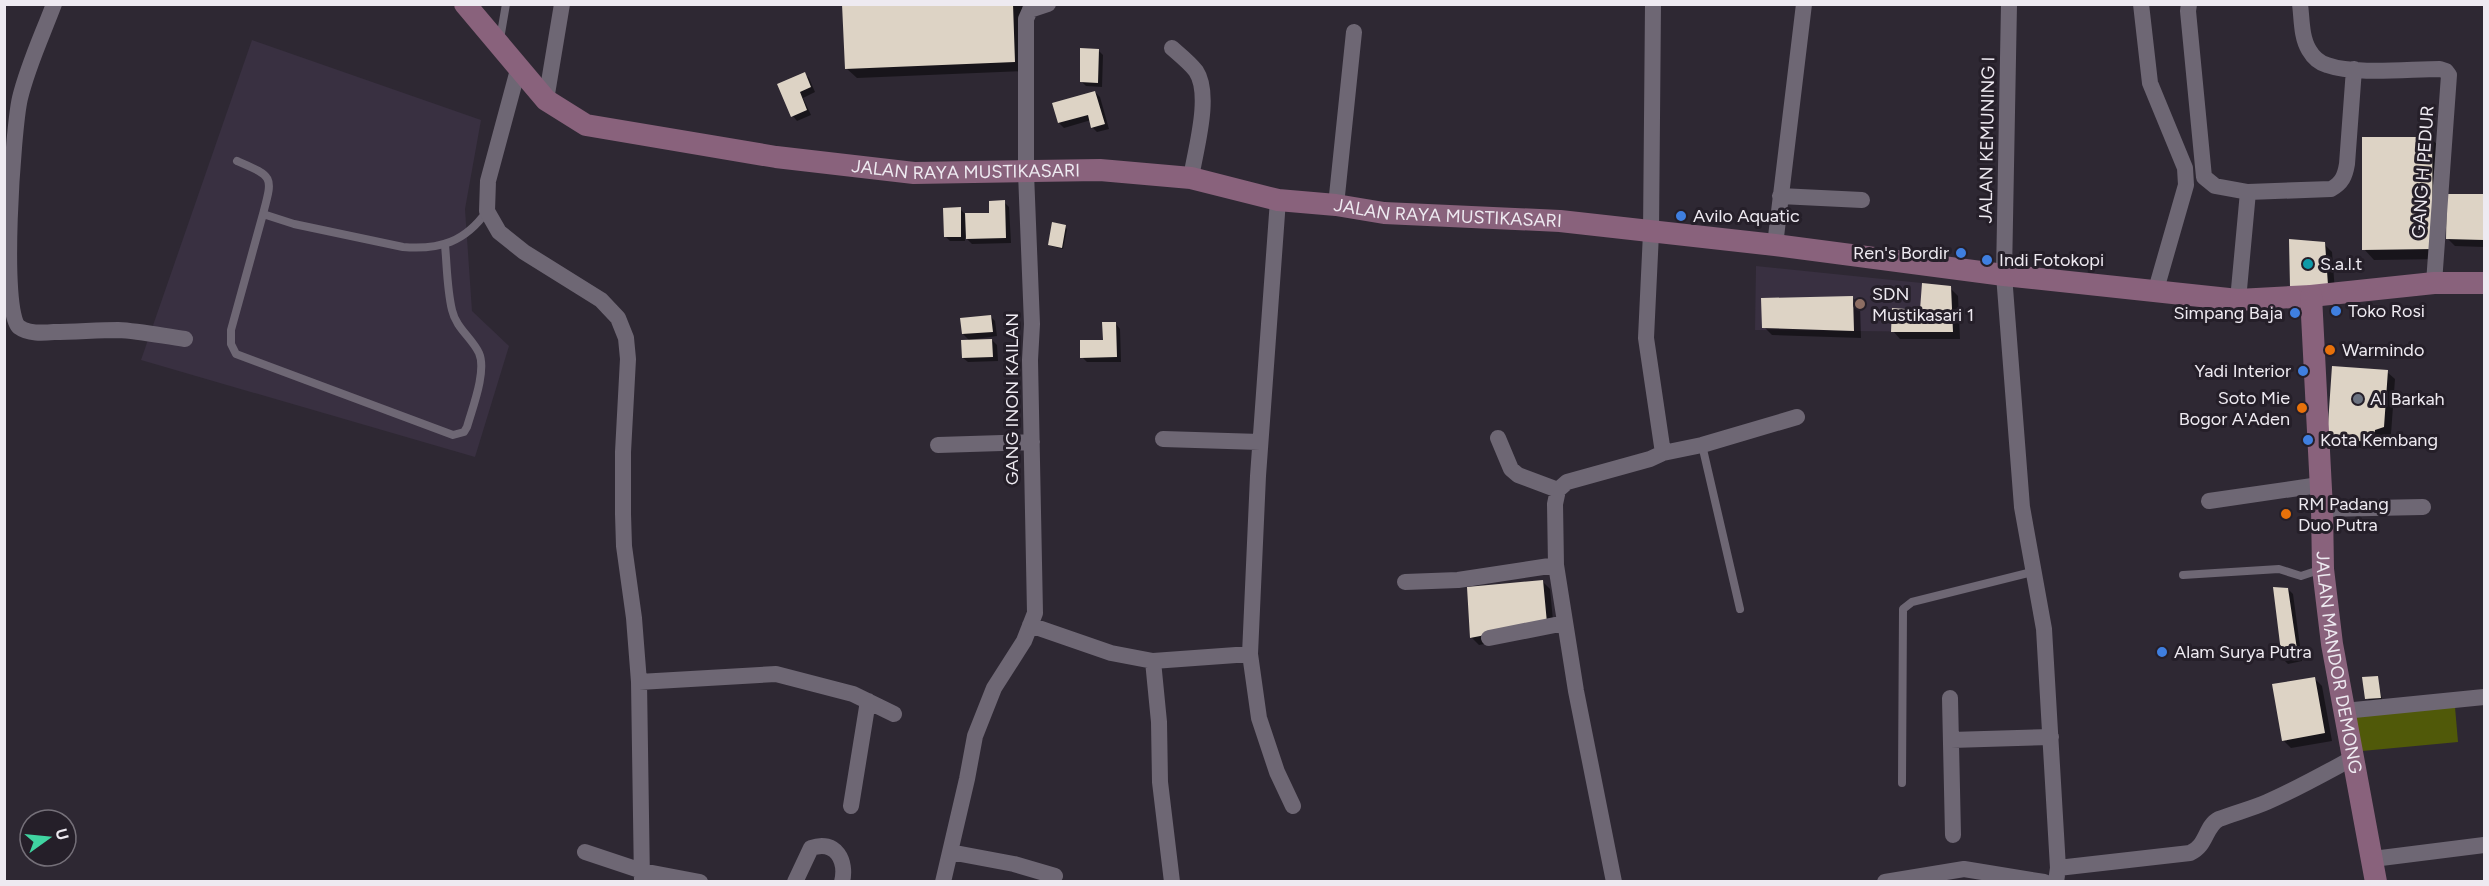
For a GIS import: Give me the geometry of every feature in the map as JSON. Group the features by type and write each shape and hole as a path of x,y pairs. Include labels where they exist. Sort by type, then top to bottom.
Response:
{"main road":[{"name":"JALAN RAYA MUSTIKASARI","path":"465,4 546,100 586,125 776,157 914,173 1026,173 1100,170 1191,178 1278,200 1336,205 1384,213 1560,221 1774,245 2155,293 2238,300 2311,296 2434,283 2484,283"},
{"name":"JALAN MANDOR DEMONG","path":"2311,296 2323,569 2332,644 2376,882"}],"street":[{"path":"54,4 27,70 19,102 10,171 6,251 9,319 20,329 36,333 119,330 185,339"},
{"path":"546,100 562,4"},
{"name":"GANG INON KAILAN","path":"943,882 968,779 975,735 994,688 1024,641 1035,613 1032,324 1026,173 1026,19 1030,10 1048,4"},
{"path":"1653,4 1651,233 1646,338 1663,453"},
{"path":"1774,245 1804,4"},
{"name":"JALAN KEMUNING I","path":"2009,4 2004,275 2022,507 2044,629 2057,875"},
{"path":"2141,4 2150,83 2185,168 2186,185 2155,293"},
{"path":"2189,4 2204,177 2215,186 2248,192 2331,189 2345,177 2354,69 2326,65 2314,57 2304,37 2300,4"},
{"path":"1336,205 1354,32"},
{"path":"1172,48 1196,71 1202,85 1203,103 1191,178"},
{"path":"519,66 488,181 487,211 499,232 524,252 601,300 618,318 626,338 628,358 623,452 623,514 624,546 634,618 639,682 642,876"},
{"name":"GANG H PEDUR","path":"2354,69 2440,69 2446,71 2450,80 2434,283"},
{"path":"2238,300 2248,192"},
{"path":"1780,196 1862,200"},
{"path":"1278,200 1260,442 1250,654 1258,718 1277,772 1293,806"},
{"path":"1614,882 1587,749 1556,565 1558,490 1567,482 1797,417"},
{"path":"1498,438 1511,469 1518,475 1558,490"},
{"path":"1163,439 1260,442"},
{"path":"938,445 1032,442"},
{"path":"2209,501 2319,485"},
{"path":"2322,509 2424,507"},
{"path":"1405,582 1458,580 1556,565"},
{"path":"1489,638 1565,623"},
{"path":"1030,625 1110,653 1153,661 1250,654"},
{"path":"1153,661 1159,722 1160,782 1172,882"},
{"path":"639,682 776,674 853,694 894,714"},
{"path":"2344,711 2484,697"},
{"path":"1950,698 1953,835"},
{"path":"851,806 868,701"},
{"path":"1951,740 2051,737"},
{"path":"2057,875 2190,853 2200,848 2212,825 2219,819 2250,809 2302,786 2353,758"},
{"path":"2373,859 2484,844"},
{"path":"795,882 811,849 820,846 834,850 840,855 845,870 842,882"},
{"path":"585,852 642,876 700,882"},
{"path":"950,852 1014,864 1055,876"},
{"path":"1885,882 1964,869 2044,882"}],"lane":[{"path":"499,42 506,4"},
{"path":"237,161 264,173 270,187 231,330 232,349 236,354 453,435 464,432 467,426 479,382 481,365 480,354 458,324 452,311 445,245"},
{"path":"263,214 294,224 403,247 420,248 445,245 474,229 487,211"},
{"path":"1702,445 1740,609"},
{"path":"2183,575 2279,569 2301,576 2323,569"},
{"path":"1902,783 1903,609 1912,602 2032,572"}],"shaded area":[{"path":"252,40 481,120 465,209 472,311 509,346 475,457 141,360"},
{"path":"1756,266 1951,286 1953,332 1755,330"}],"green space":[{"path":"2455,707 2458,742 2362,751 2353,716"}],"building":[{"path":"842,4 1013,4 1015,62 845,69"},
{"path":"1080,48 1099,49 1098,83 1080,82"},
{"path":"805,72 811,87 800,92 807,110 791,117 777,84"},
{"path":"1095,91 1105,124 1091,128 1088,115 1058,123 1052,103"},
{"path":"2362,137 2432,137 2433,249 2362,250"},
{"path":"2447,194 2484,194 2484,240 2446,239"},
{"path":"1005,200 1006,238 966,239 965,213 989,213 989,201"},
{"path":"961,207 961,237 944,237 943,208"},
{"path":"1052,222 1066,225 1062,248 1048,245"},
{"name":"S.a.l.t","path":"2289,239 2325,242 2328,285 2290,287"},
{"path":"1922,283 1951,286 1953,332 1891,332 1892,308 1920,310"},
{"path":"1853,296 1854,331 1762,328 1761,298"},
{"path":"991,315 993,332 962,334 960,318"},
{"path":"1102,322 1116,322 1117,357 1080,358 1080,340 1103,340"},
{"path":"992,339 993,357 962,358 961,340"},
{"name":"Al Barkah","path":"2332,366 2388,370 2384,427 2375,430 2374,442 2327,439"},
{"path":"1543,580 1547,623 1470,638 1467,587"},
{"path":"2273,587 2288,588 2298,656 2282,660"},
{"path":"2378,676 2381,698 2365,699 2362,677"},
{"path":"2315,677 2325,733 2282,741 2272,684"}],"place":[{"name":"Avilo Aquatic","path":"1681,216"},
{"name":"Ren's Bordir","path":"1961,253"},
{"name":"Indi Fotokopi","path":"1987,260"},
{"name":"S.a.l.t","path":"2308,264"},
{"name":"SDN Mustikasari 1","path":"1860,304"},
{"name":"Toko Rosi","path":"2336,311"},
{"name":"Simpang Baja","path":"2295,313"},
{"name":"Warmindo","path":"2330,350"},
{"name":"Yadi Interior","path":"2303,371"},
{"name":"Al Barkah","path":"2358,399"},
{"name":"Soto Mie Bogor A'Aden","path":"2302,408"},
{"name":"Kota Kembang","path":"2308,440"},
{"name":"RM Padang Duo Putra","path":"2286,514"},
{"name":"Alam Surya Putra","path":"2162,652"}]}
